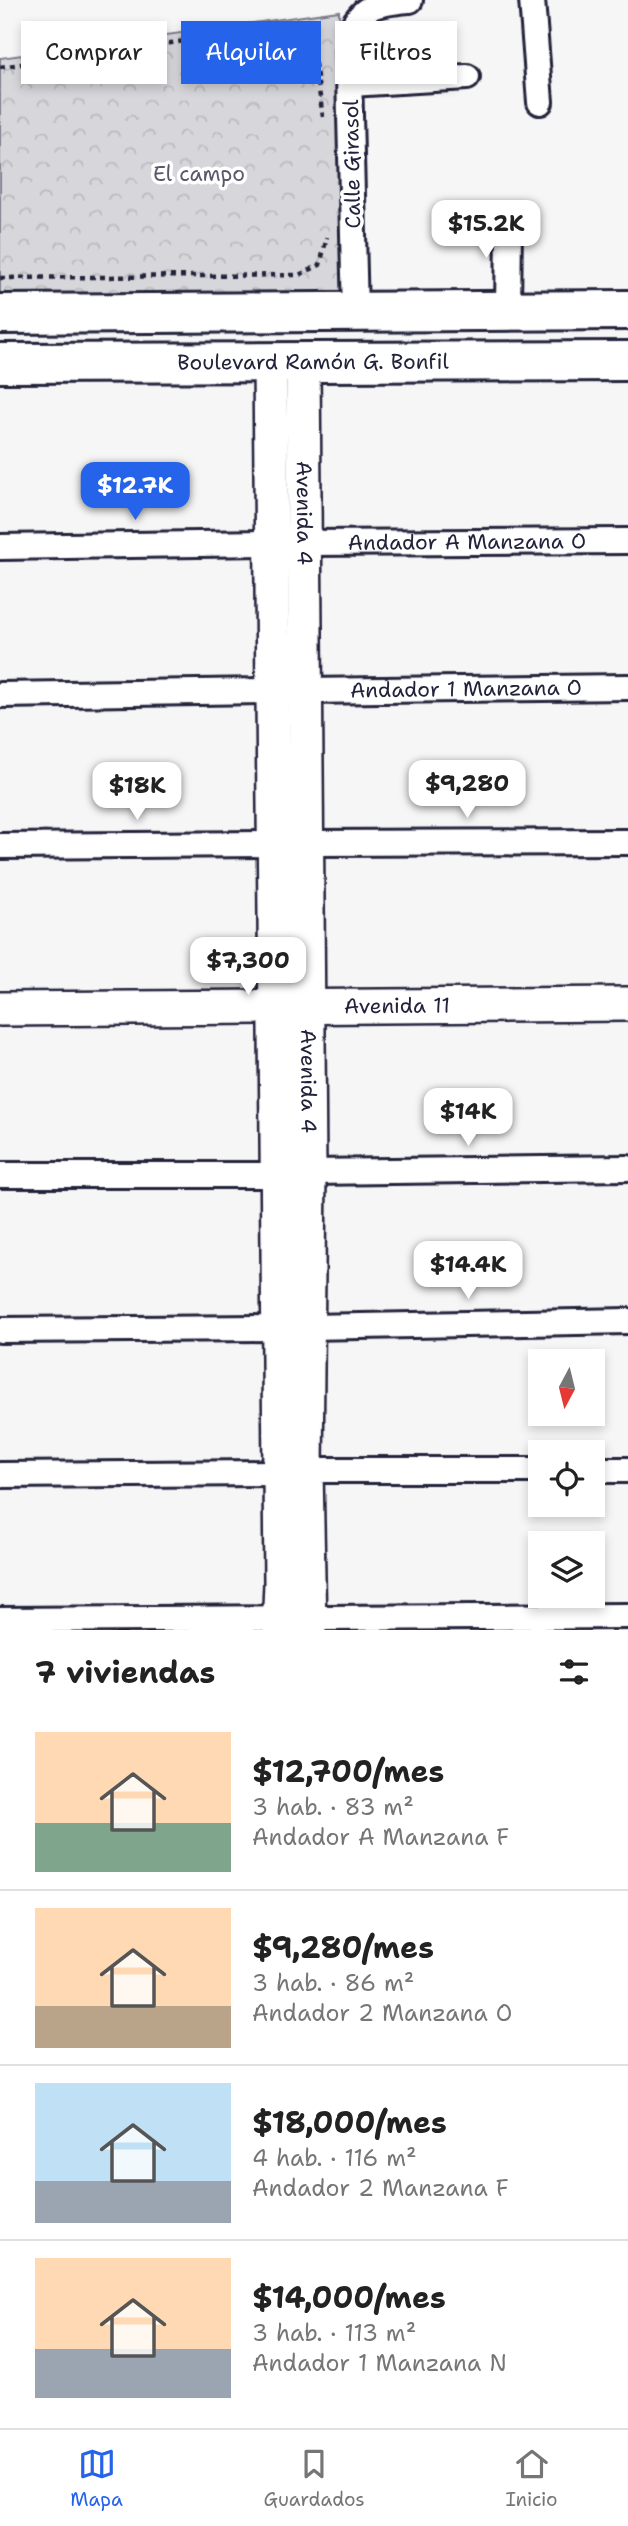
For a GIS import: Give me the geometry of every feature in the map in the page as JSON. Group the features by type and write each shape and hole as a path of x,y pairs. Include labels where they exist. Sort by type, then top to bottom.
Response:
{"main road":[{"path":"0,314 628,310"},
{"name":"Boulevard Ramón G. Bonfil","path":"0,363 628,361"}],"street":[{"path":"383,1 410,0"},
{"path":"532,0 540,102"},
{"name":"Calle Girasol","path":"355,21 357,16 383,1"},
{"path":"457,78 467,77"},
{"name":"Calle Girasol","path":"350,84 355,313"},
{"path":"508,311 509,226"},
{"name":"Avenida 4","path":"286,363 303,404 306,843 291,957 294,1624"},
{"name":"Avenida 4","path":"286,363 270,406 272,691 274,844 291,957"},
{"path":"270,406 303,404"},
{"name":"Andador A Manzana O","path":"304,542 628,541"},
{"path":"0,547 271,543"},
{"name":"Andador 1 Manzana O","path":"305,691 628,687"},
{"path":"0,695 272,691"},
{"path":"306,843 628,842"},
{"path":"0,846 274,844"},
{"name":"Avenida 11","path":"0,1009 628,1004"},
{"path":"0,1175 628,1168"},
{"path":"0,1331 628,1321"},
{"path":"0,1475 528,1470"},
{"path":"605,1470 628,1471"},
{"path":"0,1620 29,1625 294,1624 628,1615"}],"path":[{"path":"0,67 294,28 312,44 324,125"},
{"path":"0,278 299,275 320,265 327,241 327,227"}],"green space":[{"name":"El campo","path":"339,11 339,21 335,21 335,84 341,84 347,315 0,318 0,58 21,55 21,84 167,84 167,35 181,33 181,84 321,84 321,21 267,21"}]}
